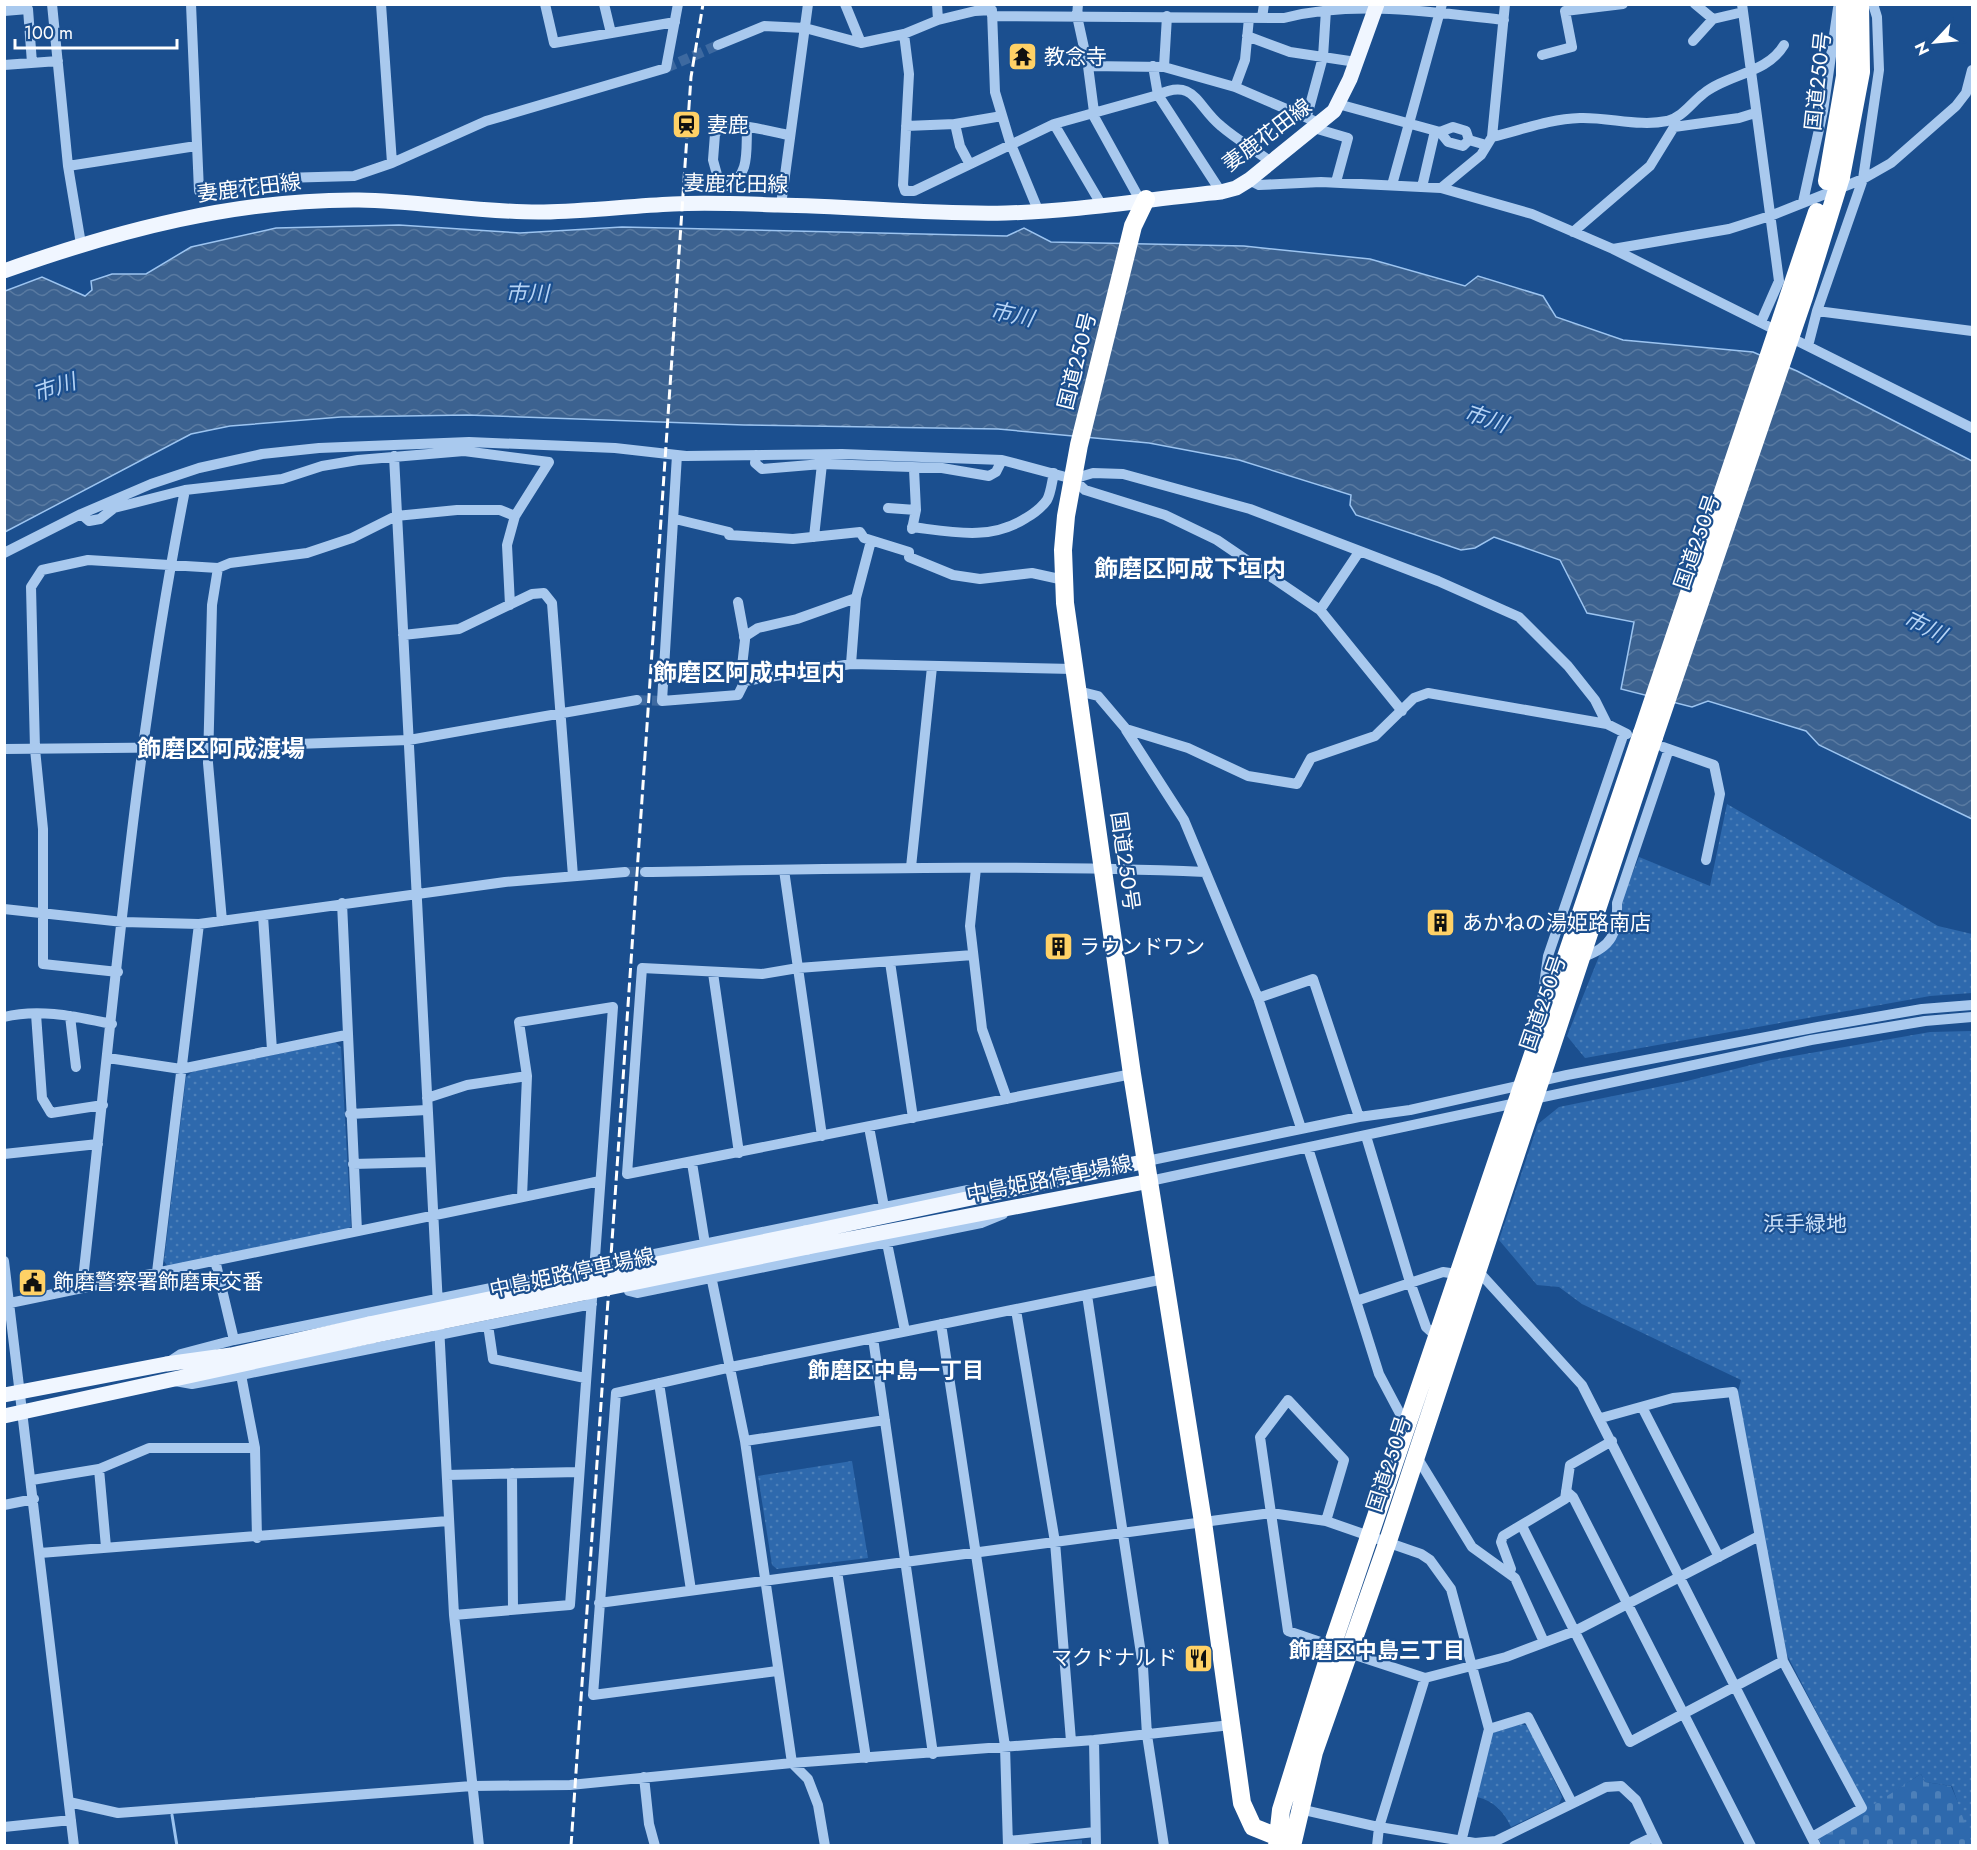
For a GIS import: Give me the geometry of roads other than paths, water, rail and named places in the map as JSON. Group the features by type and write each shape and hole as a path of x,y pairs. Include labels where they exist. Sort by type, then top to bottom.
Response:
{"highway":[{"name":"国道250号","path":"1834,179 1845,76 1845,4"},
{"name":"国道250号","path":"1531,1083 1542,1028 1646,739 1834,179 1861,72 1860,4"},
{"name":"国道250号","path":"1143,200 1133,226 1079,446 1063,550 1064,580 1073,669 1104,868 1132,1074 1203,1522 1242,1803 1253,1827 1285,1842"},
{"name":"国道250号","path":"1285,1842 1281,1810 1332,1646 1457,1274 1583,957 1646,739"},
{"name":"国道250号","path":"1285,1842 1300,1809 1314,1752 1387,1544 1478,1271 1524,1101"}],"main road":[{"name":"妻鹿花田線","path":"4,271 81,244 206,213 305,202 361,200 465,210 543,212 678,204 781,205 918,213 1008,213 1221,192 1236,188 1249,180 1313,122 1334,111 1356,62 1376,5"},
{"name":"中島姫路停車場線","path":"12,1394 166,1364 370,1330 807,1240 1147,1161"},
{"name":"中島姫路停車場線","path":"807,1240 1020,1207 1150,1181"},
{"name":"中島姫路停車場線","path":"4,1416 172,1381 370,1330"}],"street":[{"path":"52,4 68,166 81,244"},
{"path":"191,4 199,191 206,194 282,178 354,176 392,163 486,121 666,68 678,4"},
{"path":"381,4 392,163"},
{"path":"545,4 554,43 675,21"},
{"path":"604,4 611,33"},
{"path":"781,205 808,4"},
{"path":"845,4 861,44"},
{"path":"937,4 938,20"},
{"path":"1078,4 1077,16 1088,66 1093,112 1143,200"},
{"path":"1262,18 1264,4"},
{"path":"1441,188 1481,155 1489,141 1505,4"},
{"path":"1542,55 1572,47 1565,11 1623,4"},
{"path":"1695,4 1713,19"},
{"path":"1803,202 1823,111 1838,4"},
{"path":"1808,346 1817,311 1863,179 1879,70 1877,17 1873,4"},
{"path":"718,45 764,26 806,28 861,44 904,34 938,20 975,10 1077,16 1167,16 1183,10 1249,18 1284,18 1323,8 1376,5 1441,9 1504,20"},
{"path":"1693,42 1713,19 1739,7 1779,281 1761,322"},
{"path":"1313,122 1323,57 1323,8"},
{"path":"4,11 28,9 32,63"},
{"path":"1392,185 1441,9"},
{"path":"992,10 995,92 1010,142 1038,210"},
{"path":"1167,16 1158,67 1158,95 1221,192"},
{"path":"1235,87 1245,60 1249,18"},
{"path":"904,34 909,74 903,185 905,191 914,191 1010,142 1054,124 1158,95 1172,88 1187,90 1189,94 1199,98 1219,125 1271,162"},
{"path":"1247,36 1290,52 1356,62"},
{"path":"1338,104 1438,131 1453,127 1466,131 1469,140 1489,141 1555,120 1668,121 1692,106 1703,94 1772,59 1784,45"},
{"path":"4,65 58,61"},
{"path":"1088,66 1158,67 1196,76 1235,87 1348,138 1336,182"},
{"path":"1613,249 1729,229 1770,216 1863,179 1891,163 1956,106 1966,93 1972,70"},
{"path":"1189,94 1196,76"},
{"path":"1573,232 1650,166 1674,127 1739,118 1755,113"},
{"path":"906,126 956,124 1002,116"},
{"path":"747,129 744,172 738,181 727,186 719,182 713,160 715,134 724,124 734,122 747,129 789,135"},
{"path":"956,124 960,146 969,163"},
{"path":"1054,124 1101,204"},
{"path":"1422,187 1438,131"},
{"path":"68,166 196,146"},
{"path":"1249,180 1259,185 1336,182 1441,188 1532,214 1613,249 1972,428"},
{"path":"1817,311 1972,331"},
{"path":"81,514 89,521 100,519 114,508 185,489 282,479 322,466 466,447 549,462 515,516 507,545 510,604"},
{"path":"4,553 81,514 151,484 199,468 262,454 319,448 615,448 677,455 842,454 1002,460 1073,479 1085,490 1165,515 1217,540 1320,610 1385,693 1402,711"},
{"path":"677,455 675,519 662,701 738,695 745,681"},
{"path":"756,455 755,463 762,469 822,464 914,469 942,468 989,476 996,472 1002,460"},
{"path":"394,456 453,1615 479,1845"},
{"path":"814,537 822,464"},
{"path":"914,469 916,510 912,528 963,533 992,533 1010,529 1033,514 1047,500 1054,473"},
{"path":"1073,479 1093,473 1123,474 1250,509 1438,581 1519,617 1569,666 1595,700 1607,724"},
{"path":"82,1287 141,747 170,565 185,489"},
{"path":"888,508 916,510"},
{"path":"118,972 43,964 43,829 35,749 32,587 42,570 88,560 218,568 230,563 307,553 352,538 396,516 457,510 500,510 515,516"},
{"path":"675,519 729,532 729,535 793,539 860,532 871,541 909,552 909,557 953,575 980,579 1032,573 1064,580"},
{"path":"851,664 856,598 871,541"},
{"path":"1320,610 1359,552"},
{"path":"218,568 212,605 208,763 222,921"},
{"path":"403,635 459,628 532,594 544,593 552,603 573,876"},
{"path":"744,638 758,628 797,619 856,598"},
{"path":"738,602 744,638 741,675 745,681"},
{"path":"745,681 851,664 1073,669"},
{"path":"911,867 923,775 932,667"},
{"path":"1078,692 1098,696 1126,729 1184,820 1258,998 1301,1128"},
{"path":"1126,729 1188,748 1248,776 1297,784 1311,758 1375,736 1414,698 1428,693 1607,724 1714,765 1720,794 1706,861"},
{"path":"4,749 210,747 409,740 637,700"},
{"path":"645,872 911,867 1104,868 1205,872"},
{"path":"976,868 970,926 982,1029 1007,1099"},
{"path":"784,870 822,1136"},
{"path":"4,909 123,922 199,924 342,903 625,872"},
{"path":"342,903 346,1035 357,1231"},
{"path":"263,916 272,1050"},
{"path":"157,1272 199,924"},
{"path":"973,955 798,968 762,974 642,968 627,1174 739,1154 1132,1074"},
{"path":"890,962 913,1118"},
{"path":"713,973 739,1154"},
{"path":"1258,998 1313,979 1359,1117"},
{"path":"1147,1161 1301,1128 1410,1110 1531,1083 1906,1012 1972,1005"},
{"path":"453,1615 570,1605 613,1007 519,1022 527,1076 522,1197"},
{"path":"1906,1012 1908,1024"},
{"path":"4,1017 36,1014 70,1016 112,1024"},
{"path":"36,1014 42,1098 51,1113 103,1105"},
{"path":"70,1016 76,1067"},
{"path":"1150,1181 1233,1161 1366,1136 1811,1040 1908,1024 1972,1017"},
{"path":"108,1058 181,1069 346,1035"},
{"path":"427,1098 467,1084 527,1076"},
{"path":"350,1114 427,1110"},
{"path":"869,1127 884,1207"},
{"path":"1366,1136 1426,1328 1436,1336"},
{"path":"4,1154 98,1144"},
{"path":"1308,1148 1379,1374 1406,1425"},
{"path":"353,1164 430,1162"},
{"path":"692,1163 705,1243 745,1442 792,1763 808,1779 818,1805 825,1845"},
{"path":"10,1303 600,1181"},
{"path":"1010,1191 968,1190 635,1258 628,1263 629,1291 637,1293 981,1223 1020,1207"},
{"path":"887,1242 905,1331"},
{"path":"215,1260 234,1340"},
{"path":"4,1261 10,1303 12,1394 22,1413 32,1480 75,1845"},
{"path":"166,1364 181,1354 234,1340 594,1267"},
{"path":"1478,1271 1582,1385 1601,1418 1814,1841 1862,1808 1784,1661 1732,1392 1696,1394 1601,1418"},
{"path":"1356,1300 1443,1272 1457,1274"},
{"path":"777,1671 592,1695 616,1393 731,1366 1164,1279"},
{"path":"1087,1295 1143,1667 1147,1735 1164,1845"},
{"path":"172,1381 192,1384 592,1304"},
{"path":"1016,1310 1055,1542 1071,1741"},
{"path":"941,1324 1005,1746 1008,1843 1095,1832"},
{"path":"488,1325 493,1359 585,1378"},
{"path":"873,1338 933,1754"},
{"path":"241,1375 255,1448 258,1538"},
{"path":"659,1383 692,1590"},
{"path":"1326,1521 1344,1460 1288,1400 1260,1437 1288,1631 1332,1646"},
{"path":"1642,1407 1719,1557"},
{"path":"745,1442 885,1420"},
{"path":"1508,1573 1511,1569 1500,1542 1503,1536 1566,1500 1570,1465 1612,1442"},
{"path":"32,1480 99,1469 149,1448 255,1448"},
{"path":"1414,1459 1420,1462 1472,1546 1515,1578 1544,1642"},
{"path":"99,1469 106,1547"},
{"path":"447,1475 579,1472"},
{"path":"512,1473 513,1610"},
{"path":"1566,1491 1573,1497 1626,1605 1751,1845"},
{"path":"4,1505 34,1499"},
{"path":"599,1603 1122,1535 1271,1513 1326,1521 1421,1554 1430,1560 1451,1589 1489,1729 1460,1844"},
{"path":"40,1553 258,1538 448,1521"},
{"path":"1522,1526 1630,1742 1784,1661"},
{"path":"1349,1653 1425,1678 1472,1666 1575,1631 1759,1536"},
{"path":"837,1571 866,1758"},
{"path":"1377,1845 1380,1827 1425,1678"},
{"path":"1489,1729 1528,1717 1572,1803"},
{"path":"69,1802 118,1813 471,1786 570,1785 792,1763 1095,1740 1231,1725"},
{"path":"1095,1740 1096,1845"},
{"path":"644,1777 649,1824 655,1845"},
{"path":"1300,1809 1460,1844 1496,1841 1606,1787 1621,1786 1636,1800 1656,1841 1634,1845"},
{"path":"4,1827 71,1820"}],"water":[{"name":"市川","path":"399,225 520,233 622,227 1007,236 1024,228 1051,242 1244,246 1370,259 1465,286 1478,276 1543,296 1556,317 1623,340 1753,352 1797,371 1972,461 1972,819 1819,745 1806,731 1708,701 1692,707 1621,689 1634,622 1587,613 1560,560 1494,537 1475,548 1461,550 1356,515 1350,505 1351,495 1239,460 1149,443 998,429 744,425 467,415 341,417 230,426 191,434 5,532 5,291 42,277 85,296 92,290 91,281 112,274 146,274 191,247 276,228"}],"waterway":[{"path":"172,1815 177,1846"}],"tunnel":[{"path":"666,68 718,45"},
{"path":"637,700 662,701"},
{"path":"625,872 645,872"}],"railway":[{"path":"571,1846 691,77 703,4"}],"place":[{"name":"教念寺","path":"1023,57"},
{"name":"妻鹿","path":"686,125"},
{"name":"あかねの湯姫路南店","path":"1441,923"},
{"name":"ラウンドワン","path":"1058,947"},
{"name":"飾磨警察署飾磨東交番","path":"32,1282"},
{"name":"マクドナルド","path":"1198,1658"}],"district":[{"name":"飾磨区阿成下垣内","path":"1190,568"},
{"name":"飾磨区阿成中垣内","path":"749,672"},
{"name":"飾磨区阿成渡場","path":"221,748"},
{"name":"飾磨区中島一丁目","path":"896,1370"},
{"name":"飾磨区中島三丁目","path":"1377,1650"}],"park label":[{"name":"浜手緑地","path":"1805,1224"}]}
